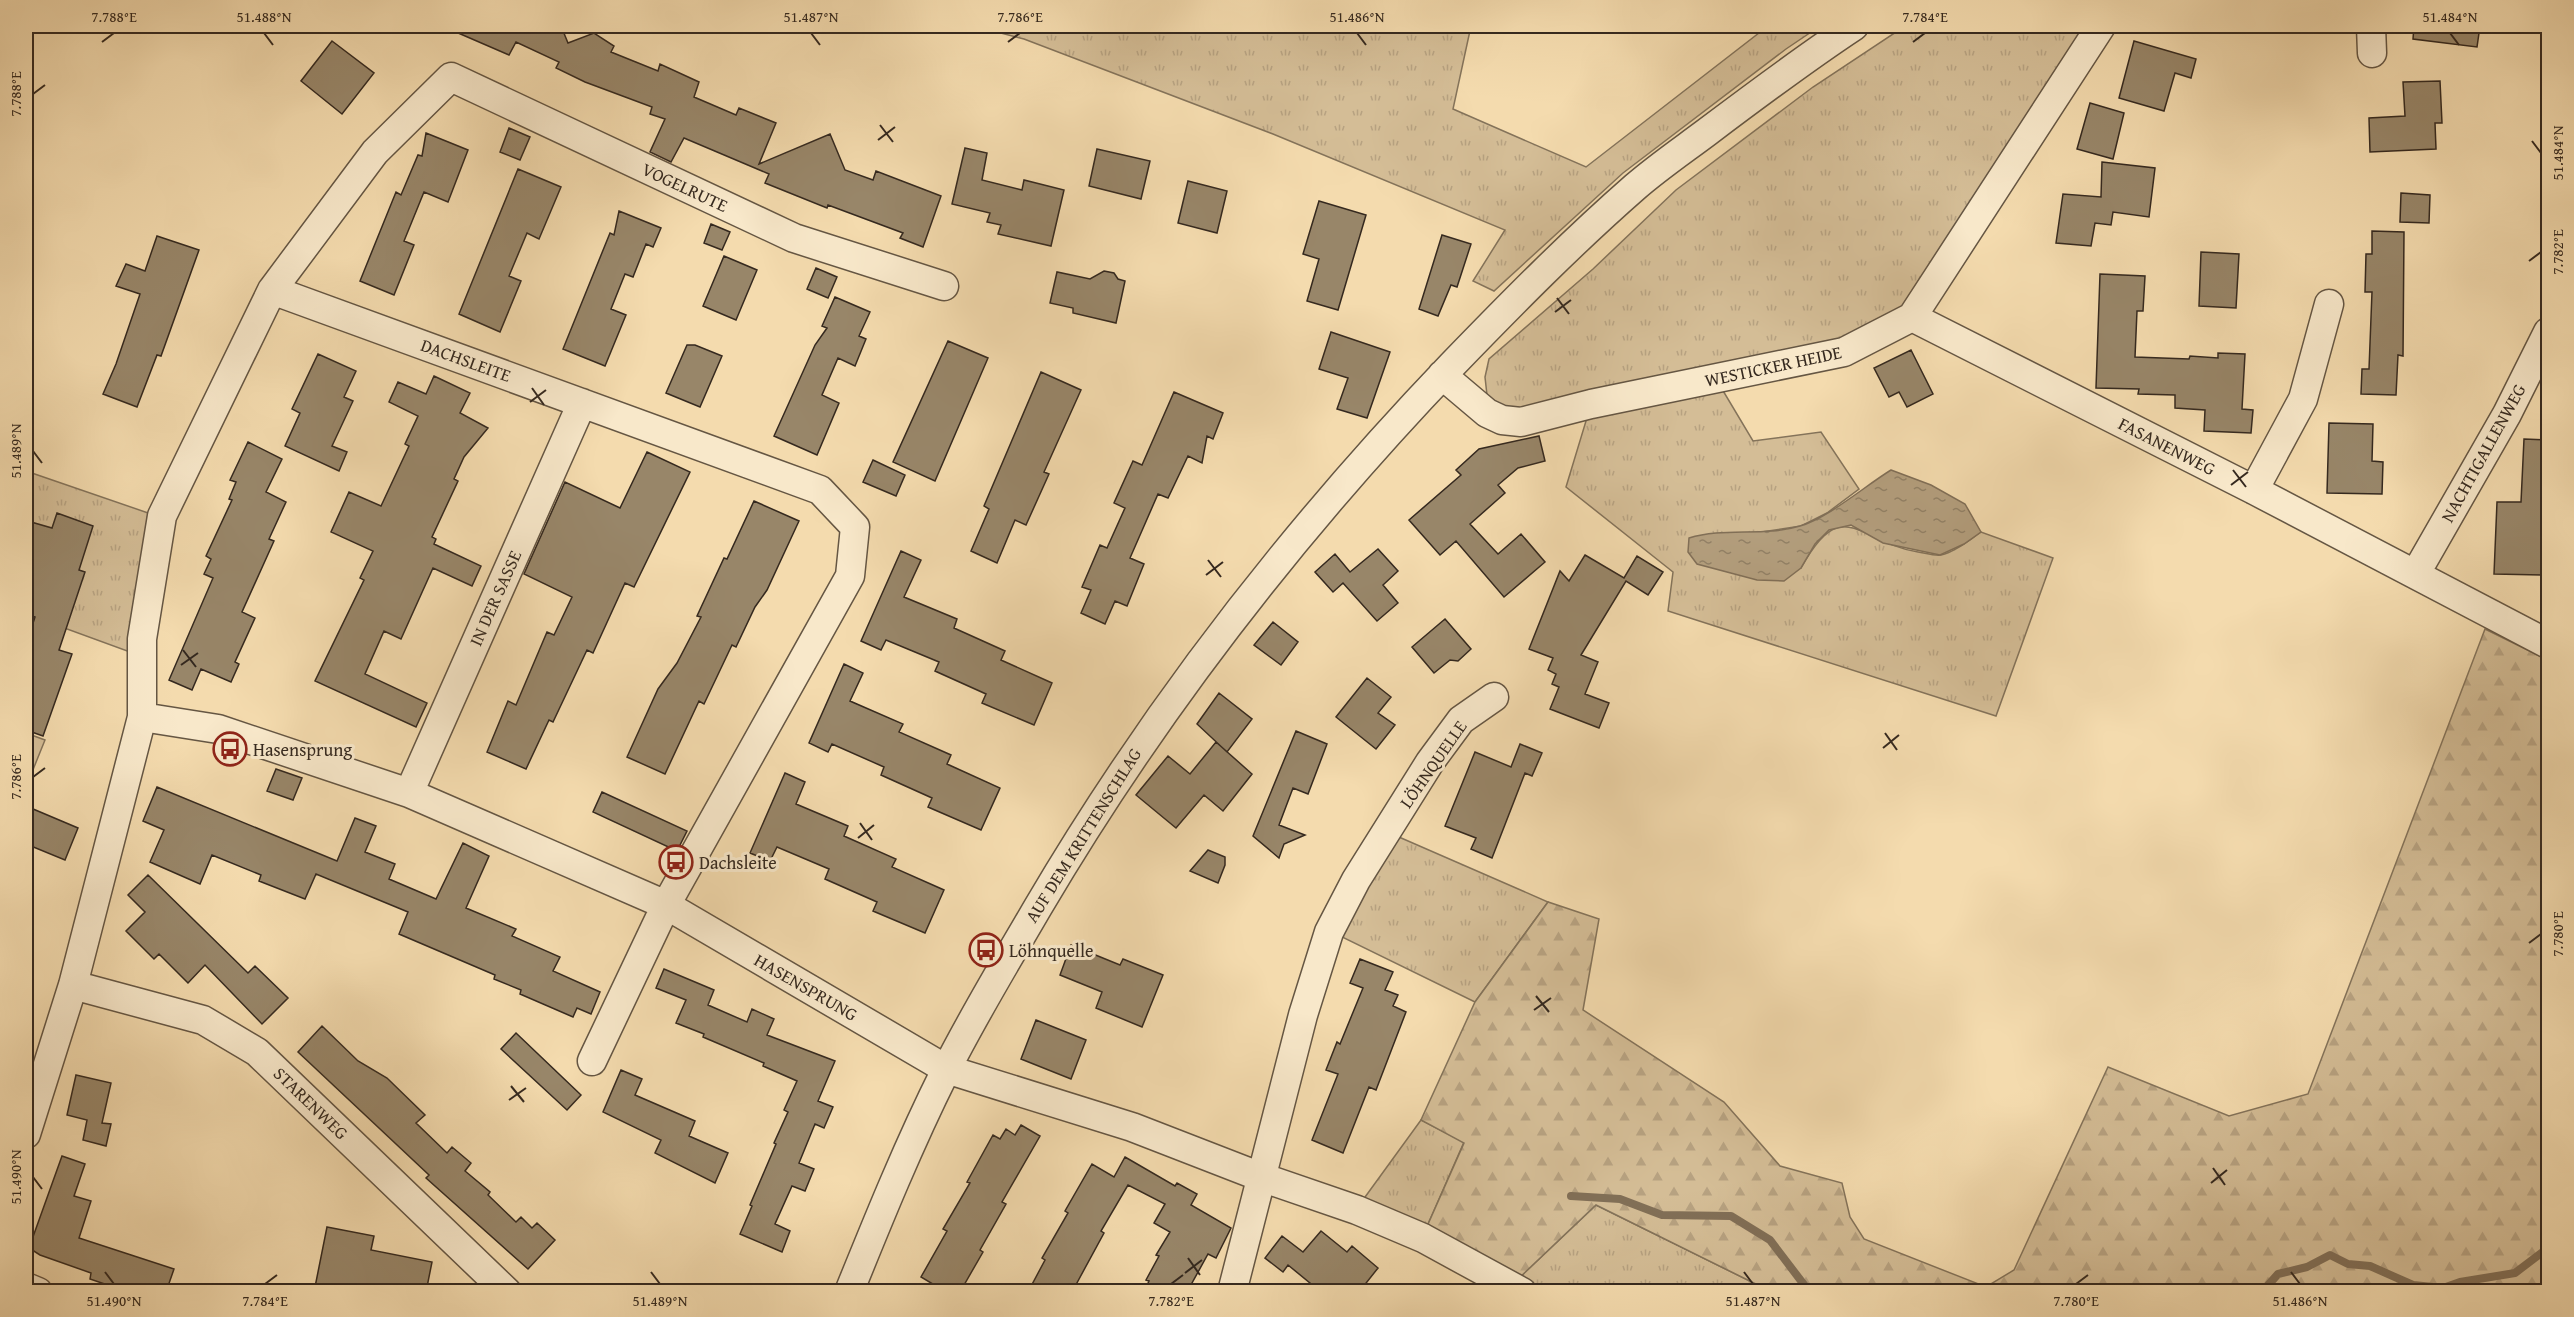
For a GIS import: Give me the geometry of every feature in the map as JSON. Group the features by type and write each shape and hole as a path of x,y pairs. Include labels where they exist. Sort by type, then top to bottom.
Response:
{"street":[{"path":"1442,375 1508,306 1638,184 1797,64 1854,26"},
{"name":"WESTICKER HEIDE","path":"1442,375 1487,413 1502,420 1521,422 1591,404 1844,352 1912,317 2101,26"},
{"name":"VOGELRUTE","path":"272,290 375,152 451,77 794,238 944,286"},
{"path":"26,1134 73,985 142,717 141,639 162,516 272,290"},
{"name":"DACHSLEITE","path":"272,290 820,490 855,527 850,576 666,905"},
{"path":"2254,490 2303,399 2329,304"},
{"name":"FASANENWEG","path":"1912,317 2416,573 2548,644"},
{"name":"NACHTIGALLENWEG","path":"2416,573 2507,414 2548,332"},
{"name":"AUF DEM KRITTENSCHLAG","path":"849,1292 912,1142 946,1069 1078,838 1145,736 1230,621 1293,542 1442,375"},
{"name":"IN DER SASSE","path":"409,793 582,403"},
{"name":"LÖHNQUELLE","path":"1232,1292 1303,1015 1329,932 1356,880 1430,762 1461,720 1494,697"},
{"name":"HASENSPRUNG","path":"142,717 218,729 409,793 666,905 946,1069"},
{"path":"592,1061 666,905"},
{"name":"STARENWEG","path":"73,985 203,1020 257,1052 507,1292"},
{"path":"946,1069 1131,1127 1261,1178 1358,1210 1423,1238 1522,1292"},
{"path":"26,1287 38,1292"}],"green space":[{"path":"974,26 1471,26 1453,109 1586,167 1768,26 1820,26 1786,49 1623,173 1494,291 1473,281 1505,230 1273,134 1024,39"},
{"path":"1905,26 2096,26 1907,312 1841,345 1511,413 1487,395 1485,377 1489,359 1593,269 1676,190 1813,87"},
{"path":"1716,379 1753,441 1821,432 1859,489 1827,513 1801,526 1755,533 1801,568 1816,545 1828,532 1840,527 1852,528 1897,547 1932,555 1957,549 1981,532 2053,558 1996,716 1668,611 1673,572 1566,487 1589,411"},
{"path":"26,471 154,515 130,652 26,614"},
{"path":"2485,629 2548,660 2548,1291 1770,1291 1596,1205 1518,1279 1425,1231 1464,1143 1421,1120 1475,1002 1548,902 1599,919 1583,1010 1724,1102 1780,1166 1842,1183 1850,1217 1864,1239 1986,1287 2014,1270 2108,1067 2229,1116 2308,1094"},
{"path":"26,733 45,740 26,787"},
{"path":"1392,834 1548,902 1475,1002 1340,936"},
{"path":"1421,1120 1464,1142 1425,1231 1360,1204"},
{"path":"1596,1205 1770,1291 1541,1292 1518,1279"}],"water":[{"path":"1891,470 1931,485 1965,504 1981,532 1964,544 1940,555 1883,543 1851,525 1829,530 1815,544 1801,568 1784,581 1757,580 1697,564 1688,552 1689,538 1716,533 1772,531 1811,522"}],"building":[{"path":"442,26 561,26 568,43 594,33 614,46 611,52 658,71 660,64 699,82 694,97 736,115 739,108 776,123 759,164 830,134 845,170 873,180 876,171 941,196 923,247 900,238 903,233 828,205 827,208 765,183 769,174 684,138 671,162 650,152 665,119 650,114 652,107 585,82 556,68 559,62 516,42 509,55"},
{"path":"2414,26 2480,26 2477,47 2413,39"},
{"path":"332,41 374,73 342,114 301,81"},
{"path":"2134,41 2196,59 2191,78 2175,73 2164,111 2119,98"},
{"path":"2440,81 2442,123 2435,123 2436,149 2370,152 2369,118 2405,116 2403,82"},
{"path":"2090,103 2124,113 2113,159 2077,149"},
{"path":"509,128 530,137 520,160 500,152"},
{"path":"426,133 468,150 448,202 424,192 404,241 414,245 394,295 360,281 396,192 401,195 418,155 422,156"},
{"path":"965,148 987,153 982,180 1022,190 1024,180 1064,190 1051,246 998,234 1001,225 987,222 990,213 952,204"},
{"path":"1097,149 1150,161 1141,199 1089,186"},
{"path":"2102,162 2155,168 2149,217 2113,212 2111,225 2095,223 2091,246 2056,243 2063,194 2101,197"},
{"path":"518,169 561,187 539,239 527,233 509,276 521,281 500,332 459,314"},
{"path":"1188,181 1227,191 1217,233 1178,223"},
{"path":"2401,193 2430,195 2429,223 2400,222"},
{"path":"1319,201 1366,215 1338,310 1307,301 1319,259 1303,254"},
{"path":"619,211 661,228 653,247 646,244 633,277 625,274 611,309 626,315 605,366 563,349 610,233 614,235"},
{"path":"711,224 730,232 722,250 704,243"},
{"path":"2372,231 2404,232 2403,356 2398,355 2396,395 2361,394 2362,369 2369,369 2372,292 2365,292 2366,254 2372,254"},
{"path":"1442,235 1471,244 1457,287 1451,285 1438,316 1419,309"},
{"path":"157,236 199,250 161,356 157,355 137,407 103,394 140,294 116,286 126,264 145,271"},
{"path":"2201,252 2239,254 2236,308 2199,306"},
{"path":"724,256 757,270 736,320 703,306"},
{"path":"816,268 837,277 828,298 807,289"},
{"path":"1104,271 1114,273 1118,279 1125,281 1116,323 1073,313 1073,308 1050,303 1057,272 1090,279"},
{"path":"2100,274 2145,276 2143,311 2137,311 2135,357 2189,359 2190,356 2218,358 2218,353 2245,354 2242,409 2253,410 2251,433 2204,431 2205,410 2175,408 2175,395 2138,394 2139,389 2096,388"},
{"path":"835,297 870,312 859,336 866,339 855,366 838,358 822,395 839,403 817,455 774,436 815,345 827,328 822,326"},
{"path":"1331,332 1390,352 1367,418 1337,409 1348,378 1319,369"},
{"path":"948,341 988,358 935,481 893,462"},
{"path":"687,345 695,345 722,356 700,407 666,393"},
{"path":"1911,350 1933,394 1907,407 1899,392 1889,397 1874,368"},
{"path":"318,354 356,371 344,397 353,401 332,446 347,452 339,471 285,446 300,413 292,409"},
{"path":"1041,372 1081,390 1044,472 1049,474 1026,525 1015,520 997,563 971,551 989,509 984,506"},
{"path":"434,376 470,393 460,413 488,428 464,457 454,479 458,481 432,537 436,539 434,544 481,566 472,586 433,568 401,639 384,631 365,674 427,703 416,727 315,681 364,580 360,578 373,551 331,532 349,492 381,506 409,446 405,444 418,416 389,402 398,382 426,394"},
{"path":"1174,392 1223,413 1213,439 1207,436 1202,463 1188,456 1168,498 1158,494 1130,558 1144,564 1127,606 1115,601 1105,624 1081,613 1091,590 1082,587 1100,545 1107,548 1125,508 1114,503 1133,461 1142,465"},
{"path":"2329,423 2373,424 2372,461 2383,462 2382,494 2327,493"},
{"path":"1539,436 1545,461 1518,468 1498,485 1505,493 1470,524 1498,554 1521,534 1545,562 1504,597 1456,541 1440,555 1409,520 1461,475 1456,470 1479,449"},
{"path":"2524,439 2548,440 2548,536 2547,541 2543,541 2542,575 2494,574 2497,502 2521,502"},
{"path":"248,442 282,459 266,492 286,502 269,539 274,541 242,612 255,618 235,662 239,664 231,682 201,669 192,690 169,680 213,578 204,574 211,559 206,556 232,500 229,499 236,482 230,480"},
{"path":"647,452 690,472 634,587 625,583 593,653 587,650 553,722 549,720 526,769 487,752 508,701 516,705 547,632 554,635 572,597 524,574 565,482 620,508"},
{"path":"873,460 905,475 896,496 863,482"},
{"path":"754,501 799,521 767,590 755,607 736,647 732,645 704,704 699,701 665,774 627,757 658,689 677,663 701,617 697,616"},
{"path":"57,513 93,526 79,570 85,572 59,650 72,654 43,736 26,730 26,645 35,617 29,615 32,604 26,602 26,537 31,522 52,528"},
{"path":"1378,549 1398,571 1383,585 1398,603 1377,621 1343,583 1333,592 1315,572 1335,554 1350,572"},
{"path":"901,551 921,560 904,597 957,619 954,628 1005,651 1001,660 1052,683 1034,725 982,703 986,694 935,671 939,662 886,640 881,650 861,641"},
{"path":"1585,555 1624,578 1637,556 1663,572 1648,595 1626,581 1581,655 1598,662 1585,694 1609,703 1599,728 1550,709 1559,687 1552,684 1556,674 1548,670 1553,658 1529,649 1560,571 1569,581"},
{"path":"1445,619 1471,649 1458,661 1450,660 1434,673 1412,647"},
{"path":"1273,622 1298,642 1281,665 1254,645"},
{"path":"844,664 863,673 850,701 903,724 899,732 951,755 947,764 1000,788 981,830 928,807 932,798 881,775 884,767 832,744 828,752 809,743"},
{"path":"1367,678 1391,697 1378,713 1395,725 1376,749 1336,717"},
{"path":"1219,693 1252,719 1227,752 1197,724"},
{"path":"1296,731 1327,744 1308,794 1293,788 1279,825 1305,835 1284,844 1279,858 1253,836"},
{"path":"1216,742 1252,774 1223,811 1204,795 1176,828 1136,795 1168,756 1190,774"},
{"path":"1520,744 1542,753 1532,776 1525,773 1492,858 1471,849 1476,838 1445,826 1475,752 1511,767"},
{"path":"276,769 302,778 293,800 267,791"},
{"path":"785,773 805,782 796,804 848,826 844,836 896,859 892,867 944,890 925,933 873,911 877,902 825,879 829,869 777,847 770,861 750,853"},
{"path":"157,787 337,861 355,818 376,826 365,852 395,864 389,879 436,899 463,843 489,856 466,908 516,929 512,936 560,957 553,971 600,992 591,1014 577,1008 573,1017 520,994 521,990 494,979 495,975 399,934 408,912 316,874 305,899 259,881 261,875 212,855 200,884 150,862 164,830 143,821"},
{"path":"602,792 687,831 677,851 593,812"},
{"path":"26,806 78,828 65,860 26,844"},
{"path":"1208,850 1225,857 1225,865 1218,883 1190,871"},
{"path":"148,875 248,973 255,966 288,998 262,1024 205,965 188,983 159,954 154,959 126,931 145,912 128,895"},
{"path":"1071,945 1120,965 1123,959 1163,975 1142,1027 1096,1008 1102,992 1060,975"},
{"path":"1360,959 1393,972 1385,990 1398,995 1393,1006 1406,1012 1376,1090 1369,1087 1343,1153 1312,1140 1338,1074 1326,1070 1337,1042 1340,1044 1363,988 1350,983"},
{"path":"664,969 714,990 708,1005 747,1022 752,1009 774,1019 767,1035 835,1061 818,1101 833,1107 824,1128 815,1124 799,1163 814,1169 805,1191 792,1186 775,1224 790,1231 782,1252 740,1234 788,1112 784,1110 797,1081 763,1066 764,1063 703,1037 704,1034 676,1023 686,1000 656,988"},
{"path":"1036,1020 1086,1040 1071,1079 1021,1059"},
{"path":"322,1026 358,1061 387,1078 425,1115 416,1123 447,1153 452,1147 471,1163 465,1171 490,1192 488,1195 516,1222 521,1217 532,1228 537,1223 555,1240 528,1269 426,1178 429,1175 298,1052"},
{"path":"516,1033 581,1095 567,1110 501,1049"},
{"path":"621,1070 642,1079 635,1095 695,1121 689,1136 728,1153 715,1183 655,1153 661,1140 603,1112"},
{"path":"76,1075 111,1083 102,1123 111,1124 106,1146 83,1140 87,1120 67,1115"},
{"path":"1021,1125 1040,1136 1002,1202 1006,1204 980,1250 983,1252 960,1292 946,1292 921,1277 947,1231 943,1229 970,1183 967,1182 993,1135 1000,1139 1006,1129 1015,1135"},
{"path":"62,1156 85,1164 74,1196 91,1201 79,1238 174,1269 166,1292 128,1292 90,1279 91,1273 40,1255 29,1248"},
{"path":"1125,1157 1175,1186 1177,1183 1197,1194 1191,1205 1231,1228 1216,1258 1208,1254 1187,1292 1144,1292 1149,1281 1146,1280 1159,1256 1156,1255 1170,1232 1154,1223 1165,1204 1128,1185 1101,1231 1104,1233 1072,1292 1028,1292 1045,1260 1042,1258 1068,1213 1065,1211 1092,1164 1114,1177"},
{"path":"327,1227 374,1236 371,1250 432,1262 426,1292 314,1292"},
{"path":"1321,1231 1347,1252 1352,1246 1378,1268 1359,1292 1321,1292 1288,1265 1283,1272 1265,1258 1282,1236 1303,1252"}],"waterway":[{"path":"1571,1196 1620,1199 1662,1215 1731,1216 1770,1240 1805,1286 1822,1292"},
{"path":"2262,1292 2278,1274 2307,1267 2330,1255 2348,1264 2370,1266 2413,1285 2443,1288 2460,1282 2515,1273 2548,1248"}],"place":[{"name":"Hasensprung","path":"230,749"},
{"name":"Dachsleite","path":"676,862"},
{"name":"Löhnquelle","path":"986,950"}]}
